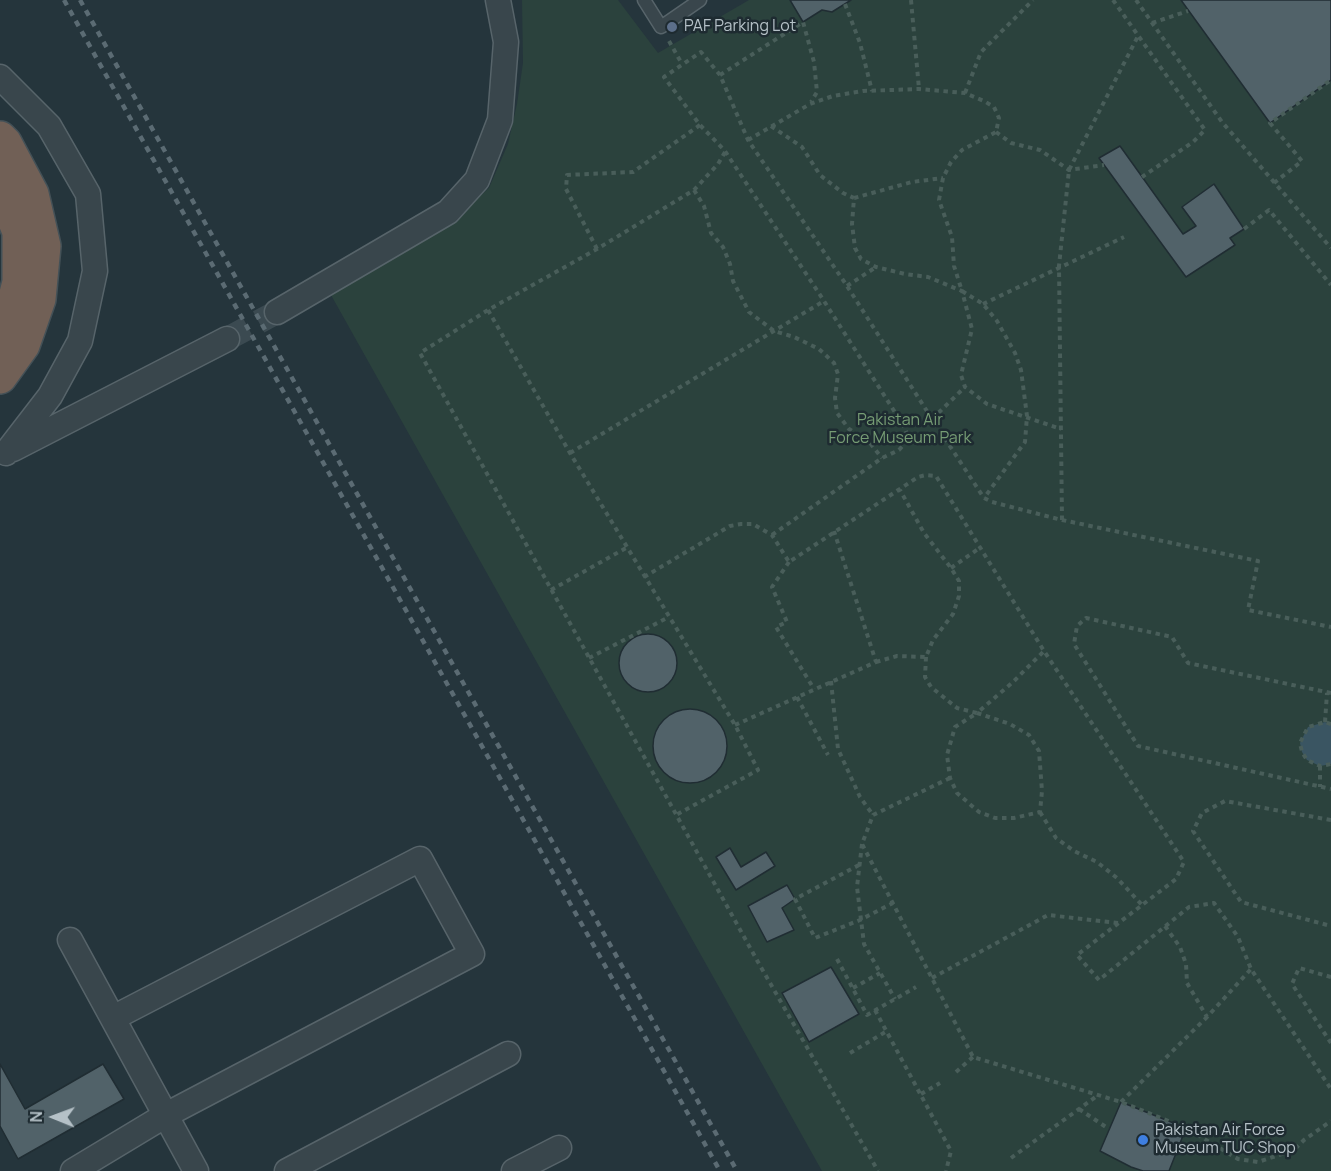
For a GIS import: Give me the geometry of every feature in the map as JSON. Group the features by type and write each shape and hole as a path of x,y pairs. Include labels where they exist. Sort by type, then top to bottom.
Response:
{"highway":[{"path":"0,138 5,143 32,194 44,246 39,299 23,345 0,377"},
{"path":"0,184 19,232 18,282 7,329 0,337"}],"street":[{"path":"277,312 448,212 477,180 500,120 506,42 498,0"},
{"path":"0,77 49,126 88,194 95,271 80,341 50,396 3,454"},
{"path":"3,454 227,339"},
{"path":"73,1171 166,1115 472,954 420,859 113,1018"},
{"path":"70,940 196,1171"},
{"path":"286,1171 508,1054"},
{"path":"514,1171 559,1148"}],"lane":[{"path":"644,0 662,27 694,2"}],"path":[{"path":"911,0 919,89"},
{"path":"964,93 981,52 1033,0"},
{"path":"1113,0 1205,130 1192,142 1142,177"},
{"path":"1136,0 1222,122 1331,248"},
{"path":"845,4 860,43 872,91"},
{"path":"1152,22 1188,11"},
{"path":"720,75 803,22 814,62 818,92 810,104"},
{"path":"662,27 682,64"},
{"path":"1062,520 1059,266 1069,170 1138,36"},
{"path":"772,535 907,441 905,428 725,151 700,125 664,77 701,52 720,75 748,140 847,286 984,498 1062,520 1258,561 1248,610 1331,627"},
{"path":"1274,183 1302,161 1270,123 1331,80"},
{"path":"748,140 810,104 833,96 872,91 919,89 964,93 984,101 994,108 999,118 996,132"},
{"path":"597,249 566,189 567,175 633,172 700,125"},
{"path":"771,126 802,147 820,175 830,184 854,198 912,182 943,178"},
{"path":"996,132 1011,143 1040,150 1069,170 1104,165"},
{"path":"996,132 962,150 951,162 943,178 939,200 952,237 954,266 972,329 961,375 965,387 987,404 1061,429"},
{"path":"725,151 718,164 694,190 597,249 488,310 420,353 758,962 878,1171"},
{"path":"694,190 704,206 711,233 727,255 733,281 742,301 758,320 774,331 794,337 819,350 834,363 838,374 835,398 837,413 849,429 870,443 882,458"},
{"path":"854,198 852,224 855,248 861,259 876,267 928,277 962,291 982,304 998,321 1015,353 1021,370 1027,416 1025,442 984,498"},
{"path":"1244,228 1269,210 1331,285"},
{"path":"982,304 1124,237"},
{"path":"847,286 876,267"},
{"path":"570,453 824,301"},
{"path":"488,310 626,548 735,725 758,770 676,815"},
{"path":"932,419 965,387"},
{"path":"814,689 776,627 787,622 772,587 789,562 834,531 918,477 931,474 936,476 1044,651 1184,862 1176,879 1077,956 1099,980 1189,907 1214,903 1238,938 1251,969 1331,1089"},
{"path":"900,490 924,533 959,581 957,606 933,640 926,657 925,677 931,687 957,708 1010,724 1029,735 1039,752 1042,791 1040,812 1056,838 1074,851 1097,862 1117,878 1142,905"},
{"path":"644,578 730,526 753,524 772,535 789,562"},
{"path":"834,531 876,662"},
{"path":"951,567 981,547"},
{"path":"551,590 626,548"},
{"path":"589,658 669,617"},
{"path":"1325,722 1329,693 1188,663 1172,637 1086,618 1077,626 1074,644 1138,746 1331,789"},
{"path":"1040,812 1014,818 995,818 979,812 957,793 950,778 947,755 956,727 977,713 1013,682 1044,651"},
{"path":"735,725 876,662 897,656 926,657"},
{"path":"831,681 838,749 861,797 873,815"},
{"path":"797,697 828,755"},
{"path":"1331,724 1325,722 1308,727 1300,743 1307,760 1320,766 1331,764"},
{"path":"1320,766 1320,787"},
{"path":"895,999 864,944 857,886 862,844 873,815 950,778"},
{"path":"1331,820 1225,801 1202,813 1192,831 1241,902 1331,926"},
{"path":"862,844 973,1057 1121,1102 1186,1128 1238,1159 1258,1162 1294,1150 1331,1121"},
{"path":"859,865 795,899 815,938 860,920 893,903"},
{"path":"932,978 1048,915 1118,923"},
{"path":"1165,926 1180,947 1186,964 1187,983 1207,1017"},
{"path":"837,959 867,1015 916,987"},
{"path":"1331,977 1299,968 1292,984 1331,1043"},
{"path":"1121,1102 1207,1017 1251,969"},
{"path":"853,988 880,972"},
{"path":"875,1010 951,1151 946,1171"},
{"path":"850,1053 887,1032"},
{"path":"956,1072 973,1057"},
{"path":"921,1094 940,1083"},
{"path":"1011,1158 1098,1095"},
{"path":"1080,1109 1109,1129"}],"green space":[{"name":"Pakistan Air Force Museum Park","path":"522,0 618,0 658,53 749,0 1331,0 1331,1171 822,1171 331,295 451,222 489,188 508,144 517,104 523,63"}],"water":[{"path":"1325,722 1331,724 1331,764 1320,766 1307,760 1300,743 1308,727"}],"building":[{"path":"790,0 851,0 832,12 822,10 803,22"},
{"path":"1181,0 1331,0 1331,80 1270,123"},
{"path":"1120,146 1183,234 1196,226 1182,207 1214,184 1244,229 1230,238 1235,245 1186,277 1099,158"},
{"path":"642,634 654,634 669,642 677,657 677,669 669,684 654,692 642,692 627,684 619,669 619,657 627,642"},
{"path":"690,709 711,715 721,725 727,746 721,767 711,777 690,783 669,777 659,767 653,746 659,725 669,715"},
{"path":"730,848 741,867 766,852 775,866 736,890 716,857"},
{"path":"787,885 795,899 782,908 794,930 767,942 748,906"},
{"path":"831,967 859,1014 809,1042 782,993"},
{"path":"0,1064 25,1109 103,1064 124,1099 18,1159 0,1126"},
{"name":"Pakistan Air Force Museum TUC Shop","path":"1121,1102 1186,1128 1169,1171 1143,1171 1100,1151"}],"tunnel":[{"path":"227,339 277,312"}],"railway":[{"path":"64,0 720,1171"},
{"path":"80,0 737,1171"}],"place":[{"name":"PAF Parking Lot","path":"672,27"},
{"name":"Pakistan Air Force Museum TUC Shop","path":"1143,1140"}]}
